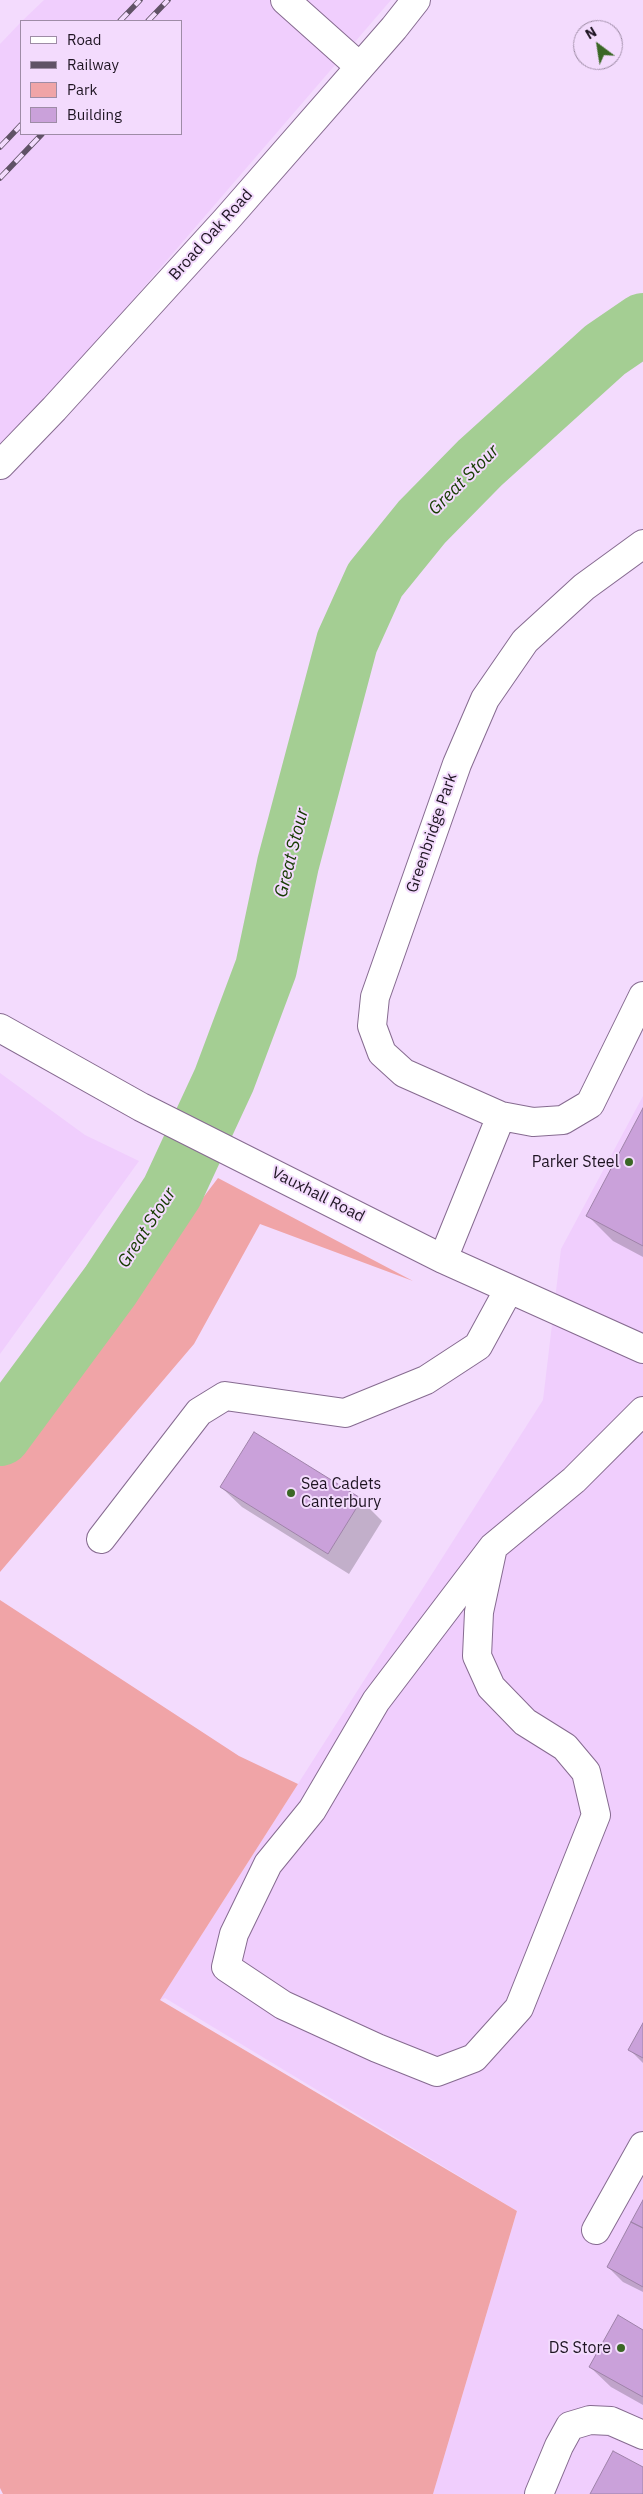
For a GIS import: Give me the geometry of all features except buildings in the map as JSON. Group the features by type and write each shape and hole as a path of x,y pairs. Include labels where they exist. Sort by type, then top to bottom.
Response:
{"street":[{"path":"285,0 360,67"},
{"name":"Broad Oak Road","path":"0,465 134,322 360,67 416,0"},
{"name":"Greenbridge Park","path":"643,544 584,587 526,641 485,699 457,764 375,996 372,1026 382,1052 404,1073 501,1116 533,1122 563,1120 590,1104 643,996"},
{"name":"Vauxhall Road","path":"0,1028 141,1107 443,1259 643,1349"},
{"path":"443,1259 501,1116"},
{"path":"100,1539 199,1412 225,1396 345,1413 426,1380 478,1346 509,1288"},
{"path":"493,1547 479,1612 477,1656 491,1687 525,1722 565,1748 586,1772 596,1815 520,2008 474,2058 437,2072 377,2048 283,2005 226,1967 234,1934 268,1864 312,1810 376,1701 493,1547 574,1480 643,1411"},
{"path":"596,2230 643,2146"},
{"path":"539,2494 559,2446 570,2426 590,2420 611,2420 643,2435"}],"shaded area":[{"path":"44,0 391,0 44,403 0,444 0,44 20,23 20,135 182,135 182,20 23,20"},
{"path":"0,1073 85,1135 139,1161 0,1354"},
{"path":"643,1096 643,2494 433,2494 517,2211 165,1998 160,2000 543,1400 561,1249"}],"green space":[{"path":"218,1178 413,1281 260,1224 194,1344 0,1572 0,1465"},
{"path":"0,1600 239,1756 298,1784 160,2000 517,2211 433,2494 3,2494 0,2488"}],"waterway":[{"name":"Great Stour","path":"0,1435 110,1286 172,1192 224,1080 266,968 288,864 347,642 375,580 422,522 480,463 605,350 643,324"}],"railway":[{"path":"121,20 140,0"},
{"path":"149,20 168,0"},
{"path":"0,147 20,126"},
{"path":"0,178 41,135"}],"place":[{"name":"Parker Steel","path":"629,1162"},
{"name":"Sea Cadets Canterbury","path":"291,1493"},
{"name":"DS Store","path":"621,2348"}]}
